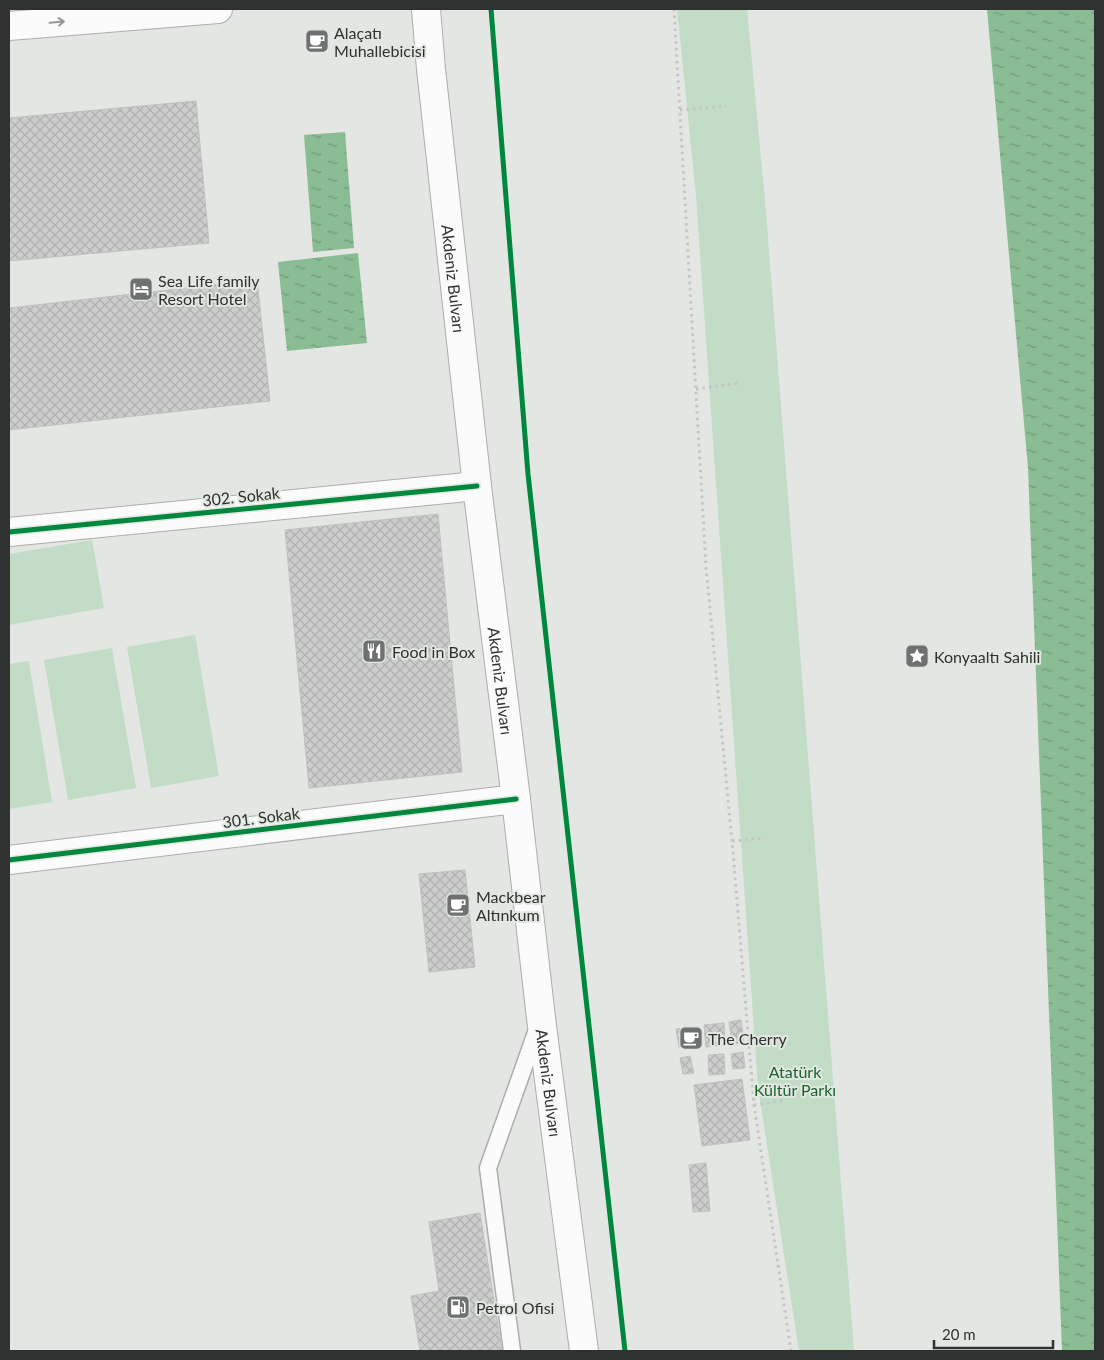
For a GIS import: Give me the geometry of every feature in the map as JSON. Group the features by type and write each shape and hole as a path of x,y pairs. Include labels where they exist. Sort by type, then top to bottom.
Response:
{"main road":[{"path":"9,26 218,9"},
{"name":"Akdeniz Bulvarı","path":"426,9 477,486 541,1018 584,1351"},
{"name":"302. Sokak","path":"9,532 477,486"},
{"name":"301. Sokak","path":"9,860 516,799"}],"lane":[{"path":"512,1351 488,1168 541,1018"}],"path":[{"path":"674,9 706,567 732,841 754,1104 791,1351"},
{"path":"680,110 726,106"},
{"path":"696,389 740,383"},
{"path":"732,841 763,838"},
{"path":"754,1104 786,1100"}],"green space":[{"name":"Atatürk Kültür Parkı","path":"677,9 747,9 766,212 854,1351 799,1351 758,1087 696,196"},
{"path":"92,540 104,608 9,625 9,554"},
{"path":"195,635 219,776 151,788 127,647"},
{"path":"112,648 136,788 68,800 44,660"},
{"path":"29,661 52,802 9,809 9,664"}],"water":[{"path":"987,9 1095,9 1095,1351 1062,1351 1028,468"},
{"path":"345,132 354,248 313,252 304,135"},
{"path":"358,253 367,343 287,351 278,262"}],"building":[{"path":"196,101 209,243 9,261 9,118"},
{"path":"257,280 270,401 9,430 9,308"},
{"name":"Food in Box","path":"438,514 462,772 309,788 285,530"},
{"path":"465,870 475,967 429,972 419,874"},
{"path":"741,1020 744,1043 732,1044 729,1022"},
{"path":"724,1023 725,1045 706,1047 704,1025"},
{"path":"694,1027 697,1044 679,1047 676,1029"},
{"path":"743,1052 745,1068 733,1069 731,1054"},
{"path":"724,1054 725,1074 709,1075 708,1055"},
{"path":"690,1056 694,1073 683,1074 680,1058"},
{"path":"742,1079 750,1140 702,1146 694,1085"},
{"path":"706,1163 710,1211 693,1212 689,1165"},
{"path":"480,1213 502,1351 420,1351 411,1296 439,1291 429,1222"}],"cycle path":[{"path":"491,9 528,474 625,1351"},
{"path":"9,532 477,486"},
{"path":"9,860 516,799"}],"place":[{"name":"Alaçatı Muhallebicisi","path":"317,41"},
{"name":"Sea Life family Resort Hotel","path":"141,289"},
{"name":"Food in Box","path":"374,651"},
{"name":"Konyaaltı Sahili","path":"917,656"},
{"name":"Mackbear Altınkum","path":"458,905"},
{"name":"The Cherry","path":"691,1038"},
{"name":"Petrol Ofisi","path":"458,1307"}]}
